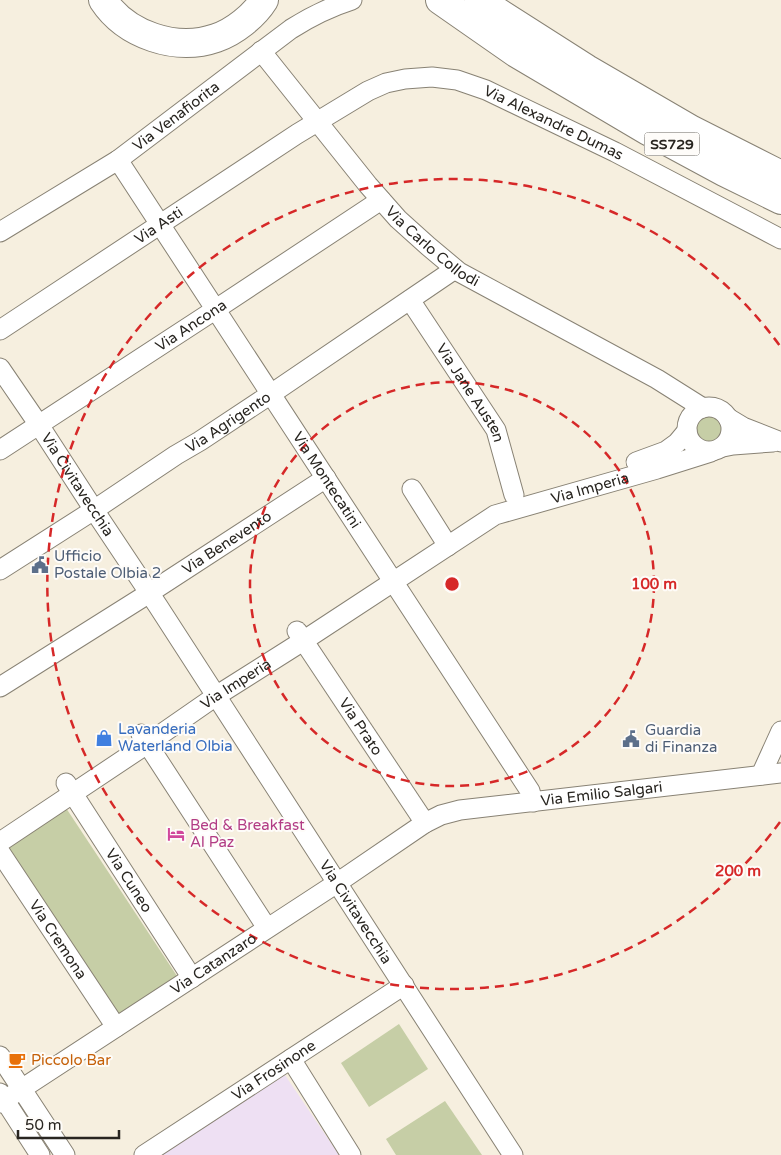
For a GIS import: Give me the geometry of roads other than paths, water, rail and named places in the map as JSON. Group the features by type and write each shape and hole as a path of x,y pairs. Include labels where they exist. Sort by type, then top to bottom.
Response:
{"highway":[{"path":"103,0 107,7 137,31 167,41 183,43 200,42 216,38 235,29 264,0"},
{"path":"431,0 478,13"},
{"name":"SS729","path":"440,0 478,13 587,70 692,130 781,175"},
{"path":"501,0 529,18 587,70"},
{"name":"SS729","path":"478,13 516,53 648,131 781,200"}],"street":[{"name":"Via Venafiorita","path":"0,232 118,160 291,29 312,16 352,0"},
{"name":"Via Carlo Collodi","path":"261,51 381,200 398,219 455,269 505,298 657,379 703,408"},
{"name":"Via Alexandre Dumas","path":"318,122 368,91 386,83 405,79 432,77 457,80 486,90 606,148 781,239"},
{"name":"Via Asti","path":"0,330 318,122"},
{"name":"Via Montecatini","path":"118,160 530,791 533,802"},
{"name":"Via Ancona","path":"0,450 381,200"},
{"name":"Via Agrigento","path":"0,570 200,441 455,269"},
{"name":"Via Jane Austen","path":"410,300 496,430 514,495"},
{"name":"Via Civitavecchia","path":"0,368 213,691 513,1155"},
{"name":"Via Carlo Collodi","path":"657,379 686,409 687,427"},
{"path":"710,407 717,408 724,412 728,418 731,430 727,442 717,449 704,451 692,444 688,438 687,427 690,416 696,411 710,407"},
{"path":"728,418 743,427 780,442"},
{"name":"Via Imperia","path":"445,541 489,504 514,495 649,458 666,451 677,443 687,427"},
{"name":"Via Imperia","path":"0,842 70,788 213,691 445,541 494,514 657,469 717,449 733,445 780,442"},
{"name":"Via Benevento","path":"0,687 326,478"},
{"path":"412,489 445,541"},
{"name":"Via Prato","path":"300,636 425,823"},
{"path":"144,739 267,928"},
{"path":"761,775 779,739"},
{"name":"Via Emilio Salgari","path":"425,823 442,815 460,810 781,773"},
{"name":"Via Imperia","path":"0,827 70,788"},
{"name":"Via Cuneo","path":"70,788 192,978"},
{"name":"Via Catanzaro","path":"1,1099 22,1089 337,883 425,823"},
{"name":"Via Cremona","path":"0,852 116,1027"},
{"name":"Via Frosinone","path":"144,1155 404,986"},
{"path":"0,1056 66,1155"},
{"path":"291,1059 351,1155"},
{"path":"1,1099 40,1155"}],"place":[{"name":"Ufficio Postale Olbia 2","path":"40,565"},
{"name":"Lavanderia Waterland Olbia","path":"104,738"},
{"name":"Guardia di Finanza","path":"631,739"},
{"name":"Bed & Breakfast Al Paz","path":"176,834"},
{"name":"Piccolo Bar","path":"17,1060"}]}
